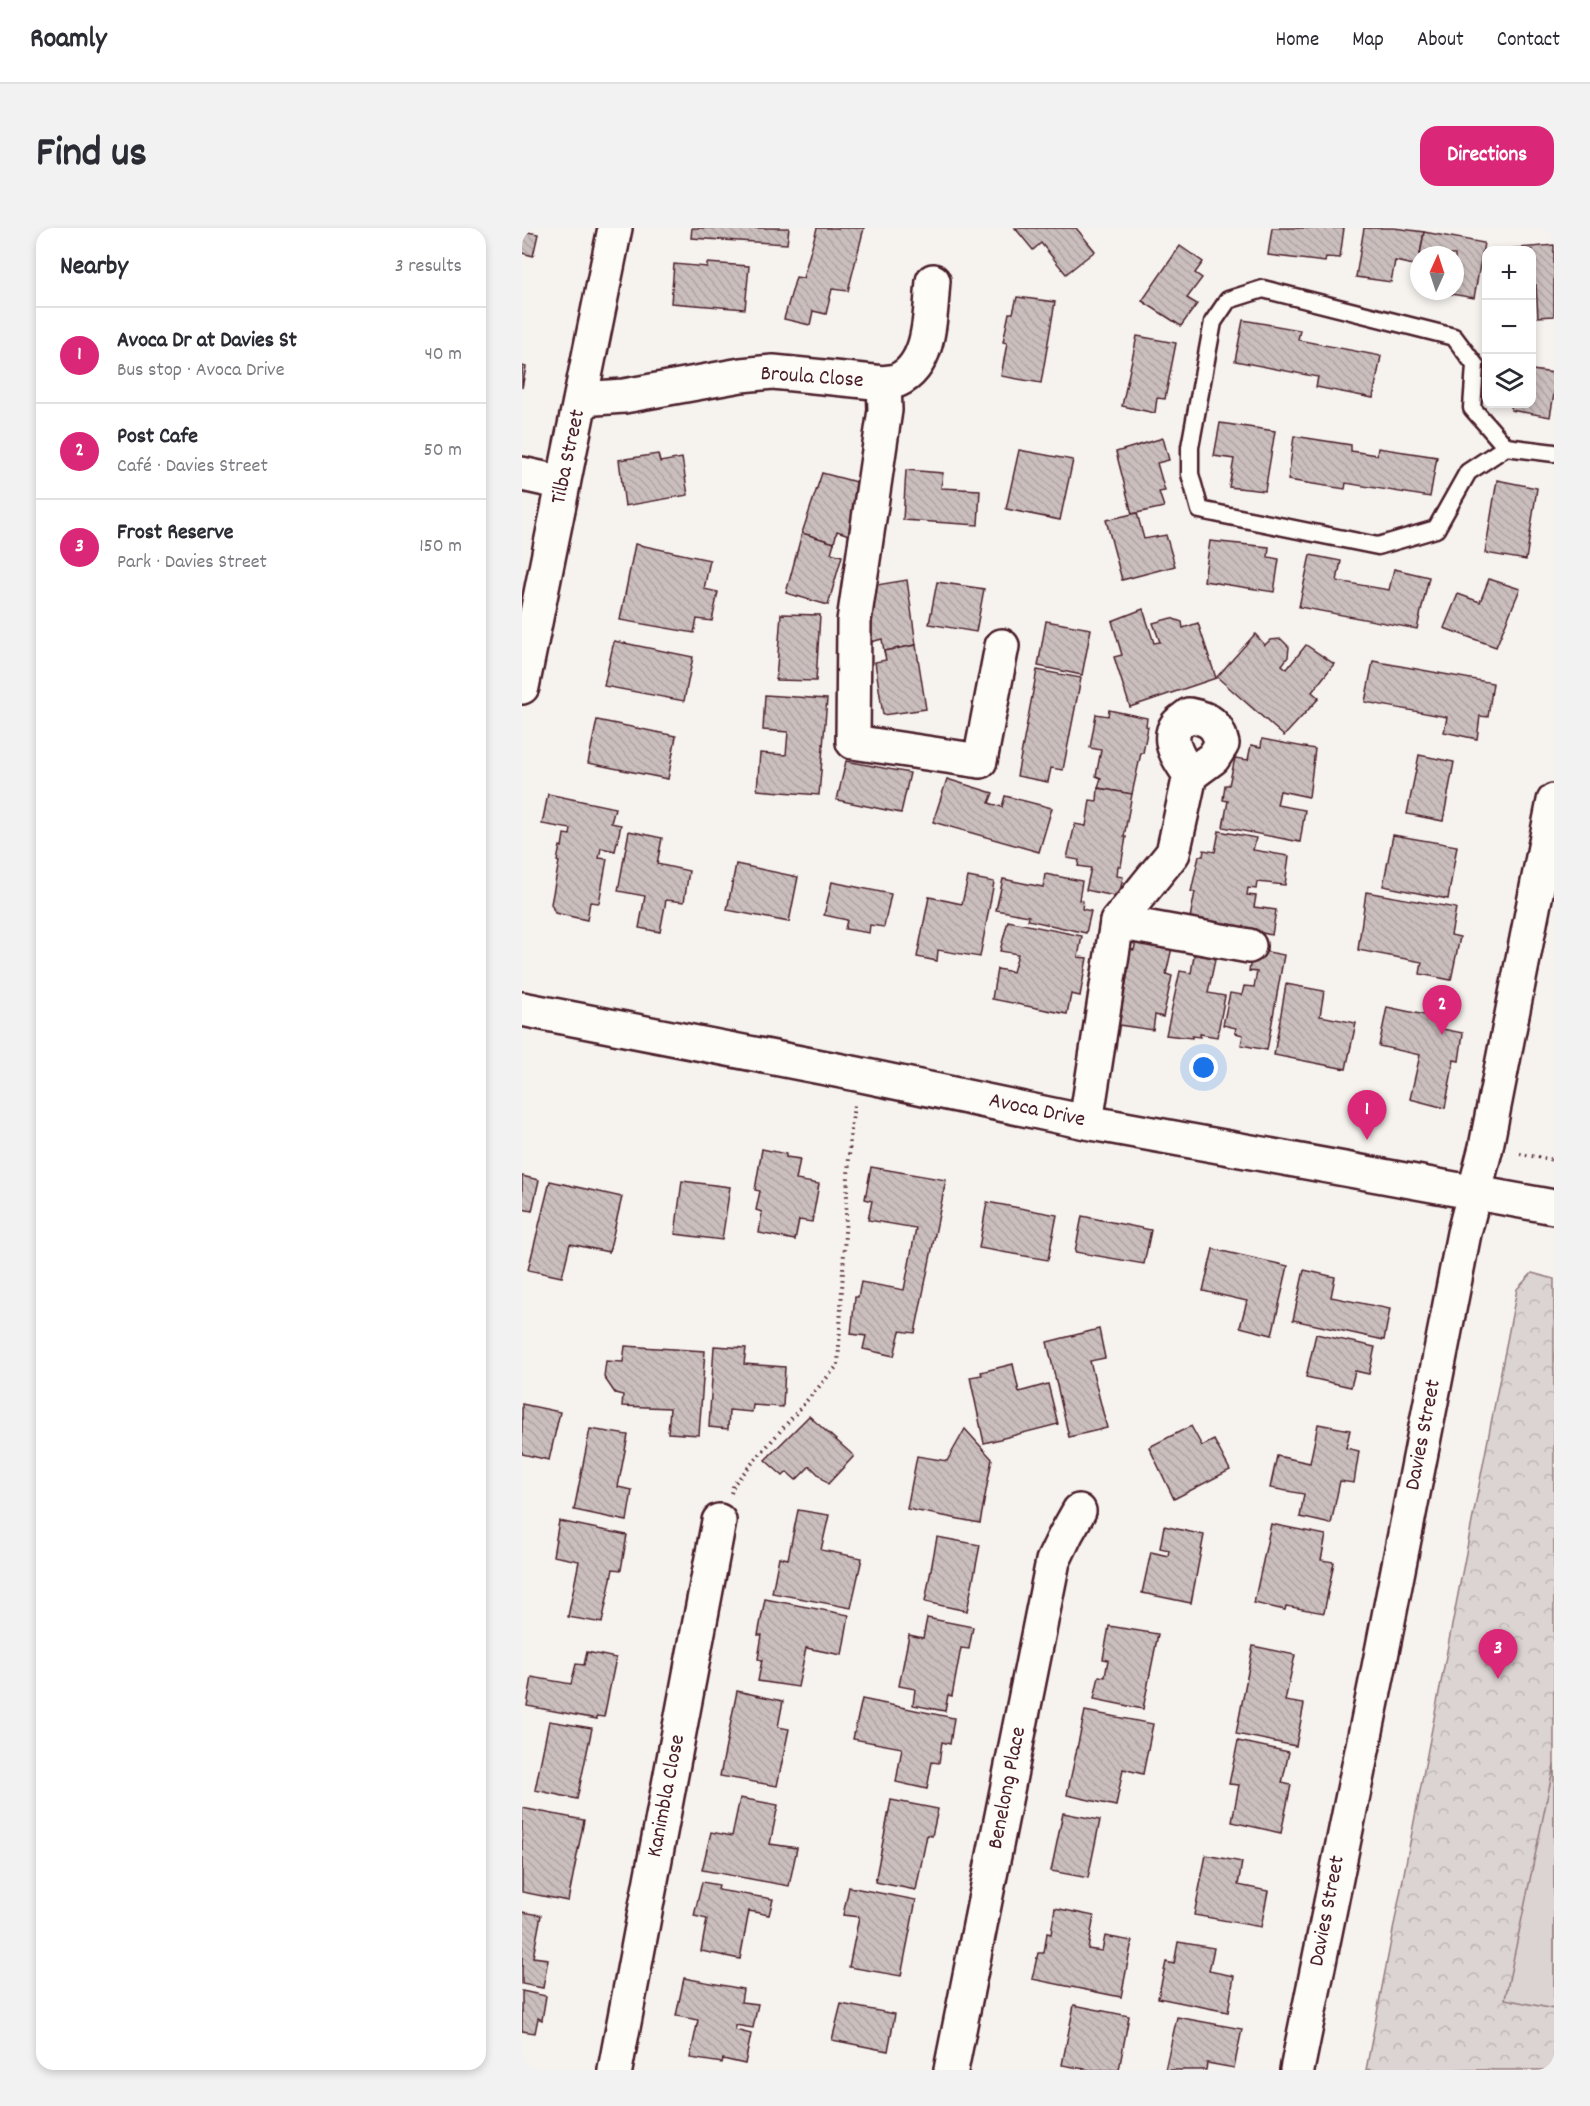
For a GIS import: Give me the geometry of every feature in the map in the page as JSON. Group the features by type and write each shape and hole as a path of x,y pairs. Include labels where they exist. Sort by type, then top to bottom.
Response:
{"street":[{"name":"Tilba Street","path":"522,687 615,228"},
{"name":"Broula Close","path":"581,399 624,396 741,375 773,372 884,383 898,380 913,368 921,354 927,335 933,281"},
{"path":"884,383 885,410 854,621 853,742 980,761 1002,646"},
{"path":"522,474 563,483"},
{"path":"1086,1122 1117,922 1173,853 1190,775"},
{"name":"Davies Street","path":"1297,2070 1464,1233 1485,1154 1554,801"},
{"path":"1117,922 1249,946"},
{"name":"Avoca Drive","path":"522,1009 857,1074 1086,1122 1476,1191 1554,1207"},
{"name":"Benelong Place","path":"951,2070 1053,1561 1079,1511"},
{"name":"Kanimbla Close","path":"615,2070 719,1521"}],"lane":[{"path":"1506,447 1472,408 1475,365 1454,337 1263,289 1228,300 1213,322 1190,447 1190,474 1200,510 1378,546 1436,529 1468,472 1506,447 1554,453"}],"path":[{"path":"719,1521 734,1484 838,1365 850,1138"},
{"path":"1520,1154 1554,1160"}],"green space":[{"path":"1532,1273 1554,1279 1554,2070 1366,2070 1517,1289"},
{"path":"1554,1765 1554,2009 1505,1999"}],"building":[{"path":"692,228 789,228 787,244 691,238"},
{"path":"817,228 864,228 848,291 832,289 826,314 813,311 810,325 784,319 796,277 803,278"},
{"path":"1015,228 1076,228 1095,251 1066,274 1041,243 1033,250"},
{"path":"1272,228 1344,228 1340,258 1326,257 1325,262 1268,255"},
{"path":"1364,228 1394,228 1424,232 1422,246 1410,246 1410,264 1395,261 1391,282 1356,277"},
{"path":"522,231 538,234 533,256 522,253"},
{"path":"1424,232 1484,243 1474,298 1464,296 1464,246 1422,246"},
{"path":"1554,245 1554,316 1538,317 1536,247"},
{"path":"1180,246 1203,262 1195,273 1202,278 1187,298 1197,304 1181,326 1142,301"},
{"path":"707,263 749,266 745,309 671,303 674,264 707,267"},
{"path":"1017,297 1055,302 1041,383 1001,376 1007,343 1003,342 1009,313 1013,313"},
{"path":"1243,320 1300,330 1298,340 1381,356 1373,398 1316,387 1318,377 1235,361"},
{"path":"1137,336 1176,343 1165,399 1157,398 1155,413 1122,406"},
{"path":"522,366 526,367 522,388"},
{"path":"1536,371 1554,373 1554,394 1550,417 1511,410 1511,408 1536,408"},
{"path":"1220,423 1275,431 1265,491 1229,487 1234,459 1214,456"},
{"path":"1294,436 1351,445 1351,451 1377,455 1378,448 1437,457 1430,497 1346,483 1345,489 1288,480"},
{"path":"1163,438 1169,460 1157,463 1165,491 1159,492 1164,507 1132,514 1116,452"},
{"path":"1019,450 1073,460 1060,520 1006,509"},
{"path":"658,454 660,462 682,458 688,495 625,506 619,460"},
{"path":"906,470 943,473 941,488 980,490 978,525 903,520"},
{"path":"822,473 864,484 849,535 837,531 834,543 802,533"},
{"path":"1497,480 1537,488 1526,560 1485,553"},
{"path":"1137,513 1144,539 1166,535 1175,566 1122,580 1106,520"},
{"path":"802,533 834,543 831,553 842,556 828,605 786,593"},
{"path":"1210,541 1269,547 1268,557 1279,559 1274,592 1204,581"},
{"path":"635,544 710,560 704,589 718,592 712,621 697,619 694,633 620,620"},
{"path":"1310,555 1341,561 1337,581 1389,590 1394,569 1429,577 1417,629 1299,607"},
{"path":"1489,579 1520,589 1496,647 1444,628 1458,594 1480,602"},
{"path":"907,580 916,645 884,651 882,639 871,642 864,587"},
{"path":"937,582 984,589 976,632 929,624"},
{"path":"1143,609 1154,643 1160,642 1153,623 1171,618 1182,622 1183,628 1198,623 1216,678 1130,707 1114,657 1122,655 1112,621"},
{"path":"781,614 820,615 816,681 776,680"},
{"path":"1046,621 1091,629 1082,675 1038,666"},
{"path":"1255,634 1265,645 1270,640 1281,639 1289,647 1288,657 1282,665 1287,669 1306,645 1334,664 1312,692 1319,698 1284,736 1217,677"},
{"path":"614,641 693,657 684,701 604,686"},
{"path":"916,645 926,709 883,715 875,662 886,660 884,651"},
{"path":"1373,661 1493,683 1488,717 1480,716 1477,739 1444,732 1447,717 1365,702"},
{"path":"1037,670 1081,678 1063,770 1051,768 1048,782 1017,776"},
{"path":"765,695 827,699 819,795 757,790 760,753 786,755 788,732 763,730"},
{"path":"1109,710 1147,718 1146,726 1148,727 1143,753 1141,753 1132,794 1098,788 1101,778 1096,776 1101,750 1090,748 1096,714 1108,716"},
{"path":"597,720 676,736 668,779 588,763"},
{"path":"1262,739 1315,749 1309,797 1280,791 1277,805 1305,810 1300,842 1223,827 1228,801 1223,800 1225,785 1229,785 1235,758 1248,760 1251,745 1261,747"},
{"path":"1419,755 1454,762 1443,821 1407,814"},
{"path":"846,761 910,773 901,813 837,800"},
{"path":"947,779 993,793 989,803 1002,807 1005,796 1052,808 1039,852 933,822"},
{"path":"1098,788 1132,794 1121,866 1118,866 1117,876 1123,877 1119,897 1086,890 1091,868 1078,866 1079,860 1067,858 1075,824 1086,826 1090,800 1097,801"},
{"path":"548,794 615,808 611,823 621,825 615,851 601,848 599,858 607,859 599,903 590,902 587,920 555,913 551,904 560,846 562,847 564,834 570,835 571,829 542,824"},
{"path":"629,831 662,838 657,864 689,871 684,902 666,900 660,932 639,928 645,896 618,891"},
{"path":"1219,831 1256,838 1253,850 1289,856 1285,885 1257,882 1256,889 1248,888 1247,895 1256,896 1254,907 1276,910 1272,935 1190,918 1195,892 1191,892 1199,856 1203,856 1204,850 1215,852"},
{"path":"1393,835 1457,846 1448,899 1383,886"},
{"path":"736,864 798,877 789,922 727,910"},
{"path":"1045,874 1082,881 1079,900 1083,901 1082,909 1091,911 1086,933 1028,920 1029,916 996,910 1003,879 1043,887"},
{"path":"968,877 994,882 980,957 938,950 937,961 917,957 929,897 962,904"},
{"path":"832,882 891,894 884,927 870,925 869,933 845,929 847,920 824,915"},
{"path":"1366,892 1456,908 1451,935 1460,937 1451,980 1420,974 1422,962 1358,950"},
{"path":"1008,921 1082,936 1078,957 1087,958 1080,996 1071,994 1067,1014 992,999 997,969 1013,972 1018,954 1000,951"},
{"path":"1137,937 1173,943 1166,974 1172,976 1163,1017 1155,1015 1153,1030 1119,1025 1128,970 1124,969 1128,949 1134,950"},
{"path":"1196,945 1217,950 1208,993 1225,996 1217,1037 1200,1034 1200,1037 1192,1036 1192,1038 1166,1035 1180,971 1191,973"},
{"path":"1253,949 1284,955 1267,1050 1241,1045 1243,1035 1235,1033 1236,1028 1223,1025 1230,993 1242,995 1244,986 1254,987 1257,972 1249,971"},
{"path":"1286,984 1324,991 1320,1016 1356,1023 1346,1069 1274,1055"},
{"path":"1387,1007 1444,1019 1442,1029 1463,1033 1459,1061 1454,1060 1445,1108 1410,1099 1420,1055 1379,1046"},
{"path":"762,1149 800,1159 796,1180 819,1184 812,1222 799,1220 795,1240 759,1233 762,1212 756,1210 760,1191 755,1190"},
{"path":"871,1167 946,1180 915,1333 900,1331 894,1356 863,1349 866,1336 851,1334 855,1297 858,1297 861,1282 904,1290 916,1228 868,1220 872,1201 865,1199"},
{"path":"522,1176 539,1180 532,1211 522,1209"},
{"path":"550,1181 622,1197 609,1252 570,1244 562,1277 528,1270"},
{"path":"682,1181 730,1187 722,1240 675,1234"},
{"path":"987,1202 1057,1215 1048,1260 979,1248"},
{"path":"1082,1216 1151,1230 1144,1264 1075,1252"},
{"path":"1213,1249 1288,1266 1272,1335 1240,1327 1247,1301 1203,1291"},
{"path":"1304,1270 1335,1277 1331,1297 1390,1309 1384,1340 1293,1320"},
{"path":"1099,1329 1105,1358 1090,1361 1107,1428 1069,1437 1047,1342"},
{"path":"1316,1334 1375,1347 1369,1374 1355,1371 1351,1387 1306,1377"},
{"path":"625,1346 705,1351 699,1435 668,1433 670,1408 622,1406 623,1395 615,1393 604,1377 606,1361 623,1362"},
{"path":"714,1346 746,1348 744,1364 785,1367 783,1407 753,1405 752,1412 729,1410 728,1429 709,1427"},
{"path":"1013,1364 1019,1392 1048,1384 1058,1424 984,1443 970,1377"},
{"path":"522,1404 560,1412 549,1460 522,1454"},
{"path":"809,1416 854,1456 828,1484 810,1466 796,1480 787,1472 783,1476 765,1460"},
{"path":"1318,1424 1350,1430 1346,1448 1359,1451 1354,1483 1340,1481 1331,1524 1300,1517 1304,1494 1270,1488 1277,1456 1310,1463"},
{"path":"1191,1426 1202,1446 1214,1440 1230,1470 1174,1499 1149,1447"},
{"path":"590,1429 628,1435 618,1487 632,1490 627,1521 574,1510"},
{"path":"965,1429 992,1459 980,1523 907,1509 917,1456 947,1461"},
{"path":"798,1510 829,1515 821,1550 862,1558 851,1608 772,1593 779,1557 788,1559"},
{"path":"559,1521 627,1535 621,1570 613,1569 602,1623 568,1617 579,1561 553,1556"},
{"path":"1271,1524 1326,1535 1321,1560 1334,1562 1324,1613 1286,1606 1285,1610 1254,1603"},
{"path":"1164,1526 1204,1535 1191,1603 1142,1593 1151,1552 1168,1556 1169,1550 1160,1548"},
{"path":"937,1537 980,1545 967,1611 925,1602"},
{"path":"765,1599 849,1615 842,1655 806,1648 798,1687 758,1681 762,1660 758,1659 762,1635 758,1635"},
{"path":"927,1618 973,1627 969,1649 961,1648 952,1696 948,1695 945,1711 913,1705 915,1689 899,1686 909,1635 923,1638"},
{"path":"1109,1626 1158,1634 1143,1709 1094,1699 1099,1676 1105,1677 1108,1660 1103,1659"},
{"path":"1253,1646 1295,1655 1285,1701 1304,1704 1296,1746 1236,1734"},
{"path":"587,1652 616,1658 604,1717 597,1716 597,1719 527,1706 532,1677 571,1684 576,1664 584,1665"},
{"path":"737,1691 783,1701 778,1727 789,1729 777,1786 720,1776"},
{"path":"862,1699 954,1718 950,1744 942,1742 939,1763 932,1762 927,1789 896,1782 902,1748 853,1739"},
{"path":"1085,1711 1153,1724 1143,1774 1123,1769 1116,1806 1067,1795"},
{"path":"549,1721 592,1728 577,1799 535,1790"},
{"path":"1238,1741 1289,1752 1282,1783 1291,1785 1281,1833 1232,1822 1239,1785 1229,1784"},
{"path":"740,1798 778,1805 770,1844 797,1848 789,1886 702,1870 711,1832 732,1836"},
{"path":"891,1800 938,1809 932,1836 927,1835 916,1890 875,1882"},
{"path":"522,1808 584,1820 568,1901 522,1892"},
{"path":"1063,1813 1100,1820 1088,1878 1051,1871"},
{"path":"1206,1855 1242,1862 1238,1885 1268,1891 1261,1927 1194,1915"},
{"path":"702,1882 719,1885 718,1890 773,1899 769,1915 749,1911 740,1959 701,1951 707,1919 694,1916"},
{"path":"849,1887 916,1900 901,1976 849,1967 859,1917 843,1915"},
{"path":"1055,1908 1094,1916 1088,1949 1102,1951 1105,1936 1132,1941 1121,1997 1032,1979 1038,1953 1044,1953 1047,1933 1051,1934"},
{"path":"522,1912 541,1915 533,1957 548,1959 543,1988 522,1984"},
{"path":"1178,1942 1214,1948 1209,1971 1234,1976 1228,2012 1158,1998 1166,1962 1174,1964"},
{"path":"684,1978 743,1989 741,2002 758,2004 753,2028 735,2025 735,2030 751,2034 745,2064 723,2059 722,2063 690,2058 698,2020 676,2016"},
{"path":"522,1991 546,1996 542,2020 538,2018 535,2033 522,2031"},
{"path":"841,2004 895,2014 888,2051 832,2040"},
{"path":"1074,2005 1129,2016 1119,2070 1090,2070 1062,2065"},
{"path":"1177,2017 1242,2029 1234,2068 1207,2063 1206,2070 1165,2070"}],"place":[{"name":"Post Cafe","path":"1442,1035"},
{"name":"Avoca Dr at Davies St","path":"1367,1140"},
{"name":"Frost Reserve","path":"1498,1679"}]}
